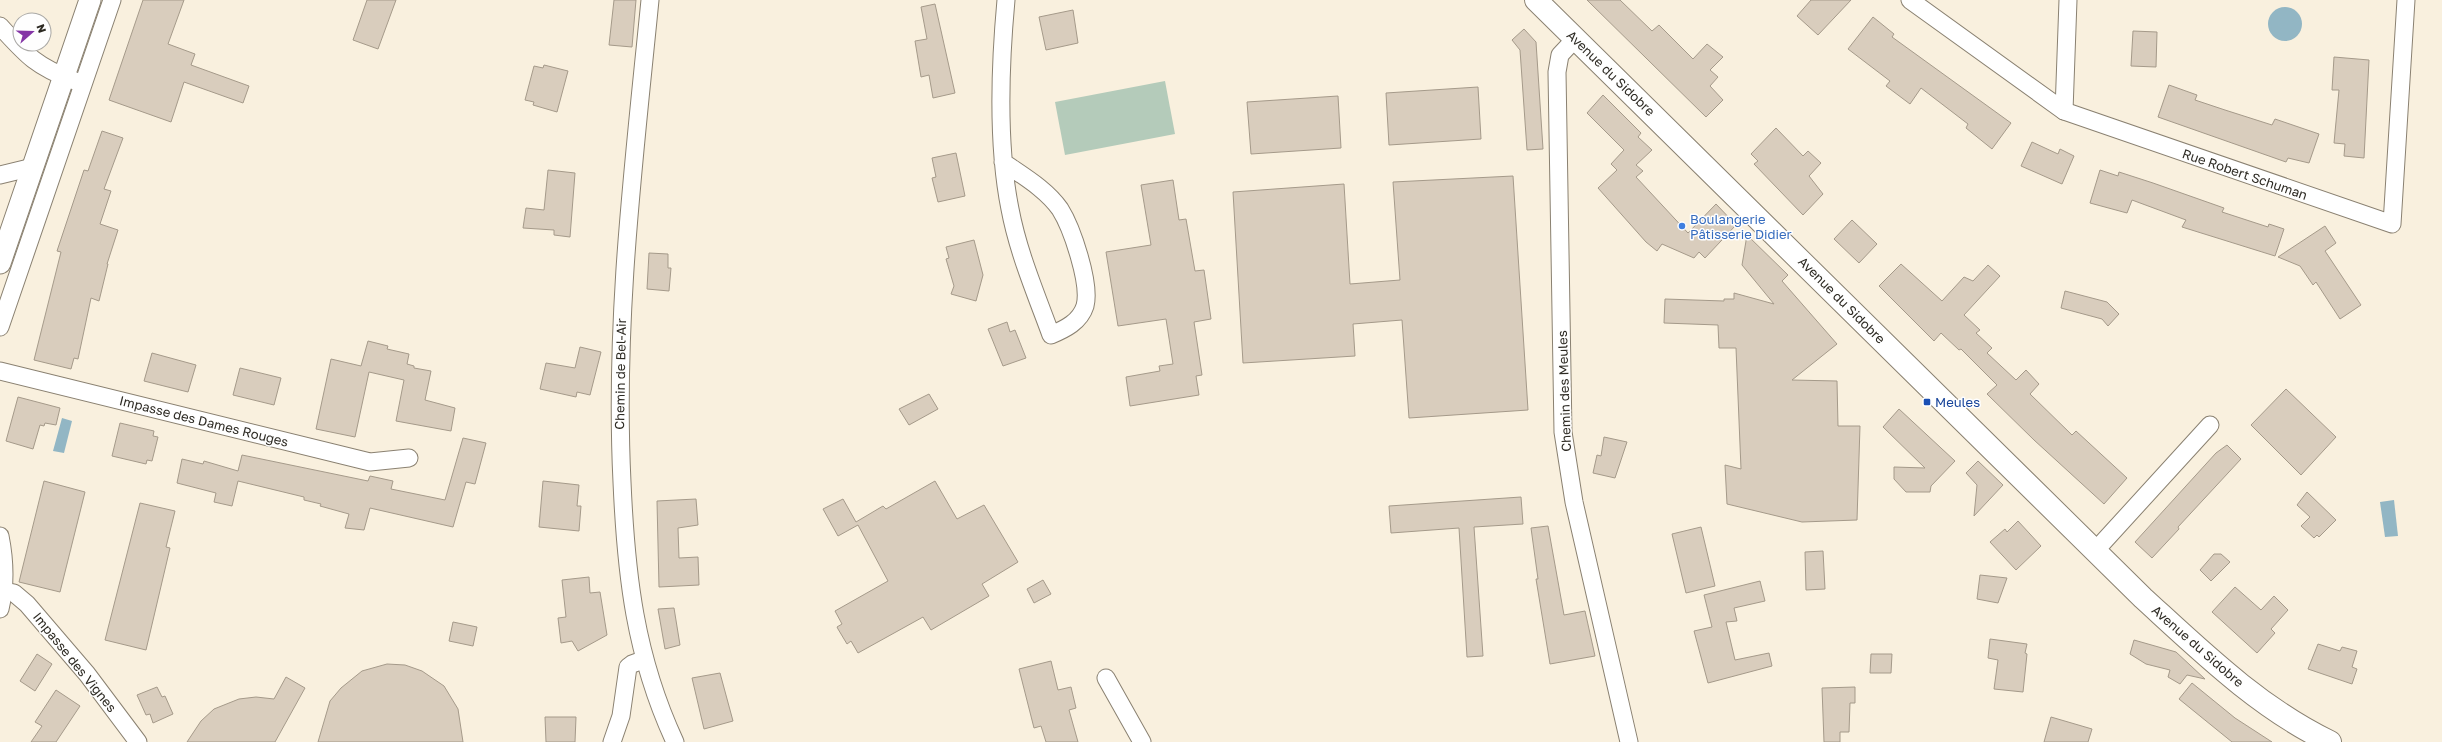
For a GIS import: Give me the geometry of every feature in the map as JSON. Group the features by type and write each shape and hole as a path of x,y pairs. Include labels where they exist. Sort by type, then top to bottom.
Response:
{"main road":[{"name":"Avenue du Sidobre","path":"1536,0 2096,551 2221,669 2301,728 2330,742"}],"street":[{"path":"0,327 73,81 90,0"},
{"path":"0,263 33,167 112,0"},
{"name":"Chemin de Bel-Air","path":"650,0 624,274 619,361 619,424 627,557 633,612 643,660 658,707 675,742"},
{"path":"1004,162 1046,194 1060,209 1074,239 1084,277 1085,306 1072,326 1051,335 1021,252 1010,209 1004,162 1001,49 1006,0"},
{"name":"Rue Robert Schuman","path":"1910,0 2064,111 2392,224 2406,0"},
{"path":"2064,111 2068,0"},
{"path":"0,26 39,65 73,81"},
{"name":"Chemin des Meules","path":"1575,39 1560,55 1557,72 1563,432 1574,502 1629,742"},
{"path":"0,175 33,167"},
{"name":"Impasse des Dames Rouges","path":"0,371 370,462 409,458"},
{"path":"2096,551 2210,425"},
{"path":"0,536 3,553 4,591 0,609"},
{"name":"Impasse des Vignes","path":"4,591 21,598 32,609 87,674 138,742"},
{"path":"612,742 621,716 628,667 643,660"},
{"path":"1106,678 1142,742"}],"green space":[{"path":"1165,81 1175,134 1065,155 1055,102"}],"water":[{"path":"2288,7 2295,9 2300,14 2302,24 2300,34 2295,39 2282,41 2275,39 2270,34 2268,21 2270,14 2275,9"},
{"path":"62,418 72,421 64,453 53,451"},
{"path":"2394,500 2398,536 2385,537 2380,502"}],"building":[{"path":"143,0 184,0 168,44 195,54 191,65 249,86 243,103 184,82 171,122 109,100"},
{"path":"367,0 396,0 378,49 353,40"},
{"path":"614,0 636,0 632,47 609,45"},
{"path":"1587,0 1620,0 1652,31 1659,25 1693,59 1707,44 1723,57 1710,70 1718,77 1710,86 1723,100 1706,117"},
{"path":"1811,0 1851,0 1818,35 1797,16"},
{"path":"935,4 955,93 933,98 929,75 921,77 915,41 927,39 921,7"},
{"path":"1073,10 1078,43 1046,50 1039,17"},
{"path":"1873,17 1894,34 1892,37 2011,123 1992,149 1966,128 1968,124 1921,88 1910,104 1886,86 1890,81 1848,49"},
{"path":"1524,29 1536,42 1543,149 1527,150 1520,50 1512,40"},
{"path":"2133,31 2157,32 2156,67 2131,66"},
{"path":"2334,57 2369,60 2364,158 2344,156 2345,144 2334,143 2339,90 2332,90"},
{"path":"544,65 568,71 557,112 533,105 534,102 525,100 534,66 543,68"},
{"path":"2169,85 2197,95 2195,100 2225,110 2272,125 2275,119 2319,134 2309,163 2288,158 2286,162 2158,117"},
{"path":"1478,87 1481,139 1389,145 1386,93"},
{"path":"1603,95 1641,133 1638,137 1652,150 1636,165 1643,171 1636,177 1688,233 1716,204 1736,225 1705,258 1699,252 1694,258 1662,244 1657,251 1646,242 1598,188 1617,170 1611,164 1624,150 1587,113"},
{"path":"1338,96 1341,148 1251,154 1247,102"},
{"path":"1776,128 1803,156 1808,151 1821,163 1809,176 1823,194 1803,215 1754,164 1758,161 1751,154"},
{"path":"102,131 123,138 104,189 111,191 100,224 118,230 107,264 99,301 91,298 78,359 74,358 71,369 34,360 61,252 57,251 84,170 88,171"},
{"path":"2032,142 2058,154 2060,149 2074,156 2062,184 2021,166"},
{"path":"956,153 965,196 938,202 932,178 936,177 932,158"},
{"path":"548,170 575,173 570,237 554,235 554,230 523,228 526,208 544,210"},
{"path":"2100,170 2118,176 2119,172 2224,208 2222,212 2268,227 2269,224 2284,229 2275,256 2182,227 2186,220 2132,200 2127,213 2090,203"},
{"path":"1513,176 1528,410 1409,418 1402,320 1353,324 1355,356 1243,363 1233,192 1344,184 1350,284 1400,280 1393,182"},
{"path":"1173,180 1179,220 1186,219 1195,271 1204,270 1211,319 1194,322 1202,375 1196,376 1199,395 1130,406 1126,377 1160,371 1159,366 1173,364 1166,319 1118,326 1106,252 1151,245 1141,185"},
{"path":"1852,220 1877,244 1859,263 1834,239"},
{"path":"2325,226 2336,243 2325,251 2361,305 2340,319 2316,282 2313,285 2300,266 2278,257"},
{"path":"1747,235 1788,275 1782,281 1837,344 1792,380 1837,381 1838,426 1860,426 1857,520 1802,522 1727,504 1725,465 1741,469 1736,348 1719,348 1718,325 1664,323 1665,299 1724,301 1724,299 1734,299 1734,293 1774,304 1742,265"},
{"path":"974,240 983,275 976,301 951,294 954,286 946,259 949,258 946,247"},
{"path":"649,253 668,254 668,268 671,268 669,291 647,289"},
{"path":"1901,264 1942,301 1964,277 1973,281 1988,265 2000,276 1964,315 1980,330 1976,333 1992,348 1987,353 2016,380 2026,370 2039,384 2030,394 2072,435 2076,431 2127,478 2104,504 2034,440 1987,394 1997,385 1961,349 1959,350 1941,333 1934,341 1879,286"},
{"path":"2065,291 2107,302 2119,314 2108,326 2102,319 2061,308"},
{"path":"1007,322 1010,332 1015,330 1026,358 1003,366 988,329"},
{"path":"368,341 388,346 387,349 409,354 407,364 414,366 414,368 431,371 425,400 455,408 451,431 396,421 404,380 369,372 355,437 316,429 331,359 361,366"},
{"path":"580,347 601,352 590,395 577,392 576,397 540,389 546,363 575,368"},
{"path":"152,353 196,365 188,392 144,381"},
{"path":"240,368 281,378 274,405 233,395"},
{"path":"2286,389 2336,437 2301,475 2251,425"},
{"path":"929,394 938,409 909,425 899,409"},
{"path":"18,397 60,408 56,425 45,423 44,426 40,425 33,449 6,441"},
{"path":"1899,409 1955,461 1931,486 1930,492 1906,492 1894,479 1894,467 1925,468 1883,427"},
{"path":"120,423 154,431 153,436 158,437 152,461 147,460 146,464 112,456"},
{"path":"1604,437 1627,442 1615,478 1593,473 1597,455 1601,456"},
{"path":"463,438 486,443 475,484 466,482 453,527 370,508 364,530 345,528 349,514 320,506 321,504 304,500 304,497 238,481 232,506 214,502 216,493 177,483 182,459 203,464 204,461 238,471 242,455 368,481 370,476 393,481 391,489 445,500"},
{"path":"2227,445 2241,459 2178,527 2179,529 2152,558 2135,542 2216,453"},
{"path":"1978,461 2003,485 1974,516 1977,485 1966,473"},
{"path":"44,481 85,492 60,592 19,582"},
{"path":"543,481 579,485 577,506 581,506 579,531 539,527"},
{"path":"935,481 957,519 984,505 1018,562 982,584 989,596 931,630 923,617 858,653 851,641 847,644 838,629 837,627 842,624 835,611 888,581 858,525 838,536 823,509 843,499 856,522 883,506 886,509"},
{"path":"2307,492 2336,520 2319,537 2317,535 2314,538 2301,526 2310,517 2297,505"},
{"path":"1521,497 1523,524 1474,527 1483,656 1467,657 1459,528 1391,533 1389,506"},
{"path":"696,499 698,525 678,528 679,558 698,557 699,585 659,587 657,501"},
{"path":"140,503 175,511 166,547 170,548 146,650 105,640"},
{"path":"2018,521 2041,546 2016,570 1990,542 2005,529 2007,532"},
{"path":"1548,526 1564,615 1585,611 1595,656 1550,664 1536,579 1538,579 1531,528"},
{"path":"1701,527 1715,586 1686,593 1672,534"},
{"path":"1823,551 1825,589 1806,590 1805,552"},
{"path":"2214,554 2221,554 2230,562 2211,581 2200,570"},
{"path":"1980,575 2007,578 1998,603 1977,599"},
{"path":"589,577 590,593 600,592 607,635 578,651 572,641 561,643 558,618 566,617 562,580"},
{"path":"1043,580 1051,594 1034,603 1027,589"},
{"path":"1760,581 1765,601 1734,608 1737,621 1726,622 1735,660 1769,653 1772,666 1708,683 1694,631 1712,627 1704,595"},
{"path":"2235,587 2261,610 2274,596 2288,610 2271,629 2275,633 2257,653 2212,612"},
{"path":"674,608 680,645 665,649 658,609"},
{"path":"453,622 477,627 473,646 449,641"},
{"path":"1990,639 2027,644 2025,653 2027,654 2023,692 1994,689 1998,660 1988,658"},
{"path":"2134,640 2176,652 2205,679 2187,675 2180,684 2168,677 2170,670 2146,664 2130,654"},
{"path":"2318,644 2340,651 2342,647 2357,651 2352,667 2357,669 2352,684 2308,669"},
{"path":"37,654 52,664 35,691 20,681"},
{"path":"1871,654 1892,654 1891,673 1870,673"},
{"path":"1051,661 1058,690 1071,687 1076,708 1069,710 1078,742 1046,742 1041,726 1034,728 1019,669"},
{"path":"387,664 405,665 422,671 444,686 458,709 463,742 318,742 330,701 341,688 362,671"},
{"path":"720,673 733,721 704,729 692,678"},
{"path":"286,677 305,688 275,742 187,742 201,721 214,709 239,699 256,697 274,699"},
{"path":"2192,683 2235,718 2272,742 2232,742 2179,699"},
{"path":"157,687 162,697 165,696 173,714 153,723 150,714 146,715 137,695"},
{"path":"1855,687 1855,703 1850,703 1849,732 1840,732 1840,742 1824,742 1822,688"},
{"path":"56,690 80,706 56,742 31,742 42,726 35,722"},
{"path":"545,717 576,717 575,742 546,742"},
{"path":"2051,717 2092,729 2088,742 2044,742"}],"place":[{"name":"Boulangerie Pâtisserie Didier","path":"1682,226"},
{"name":"Meules","path":"1927,402"}]}
